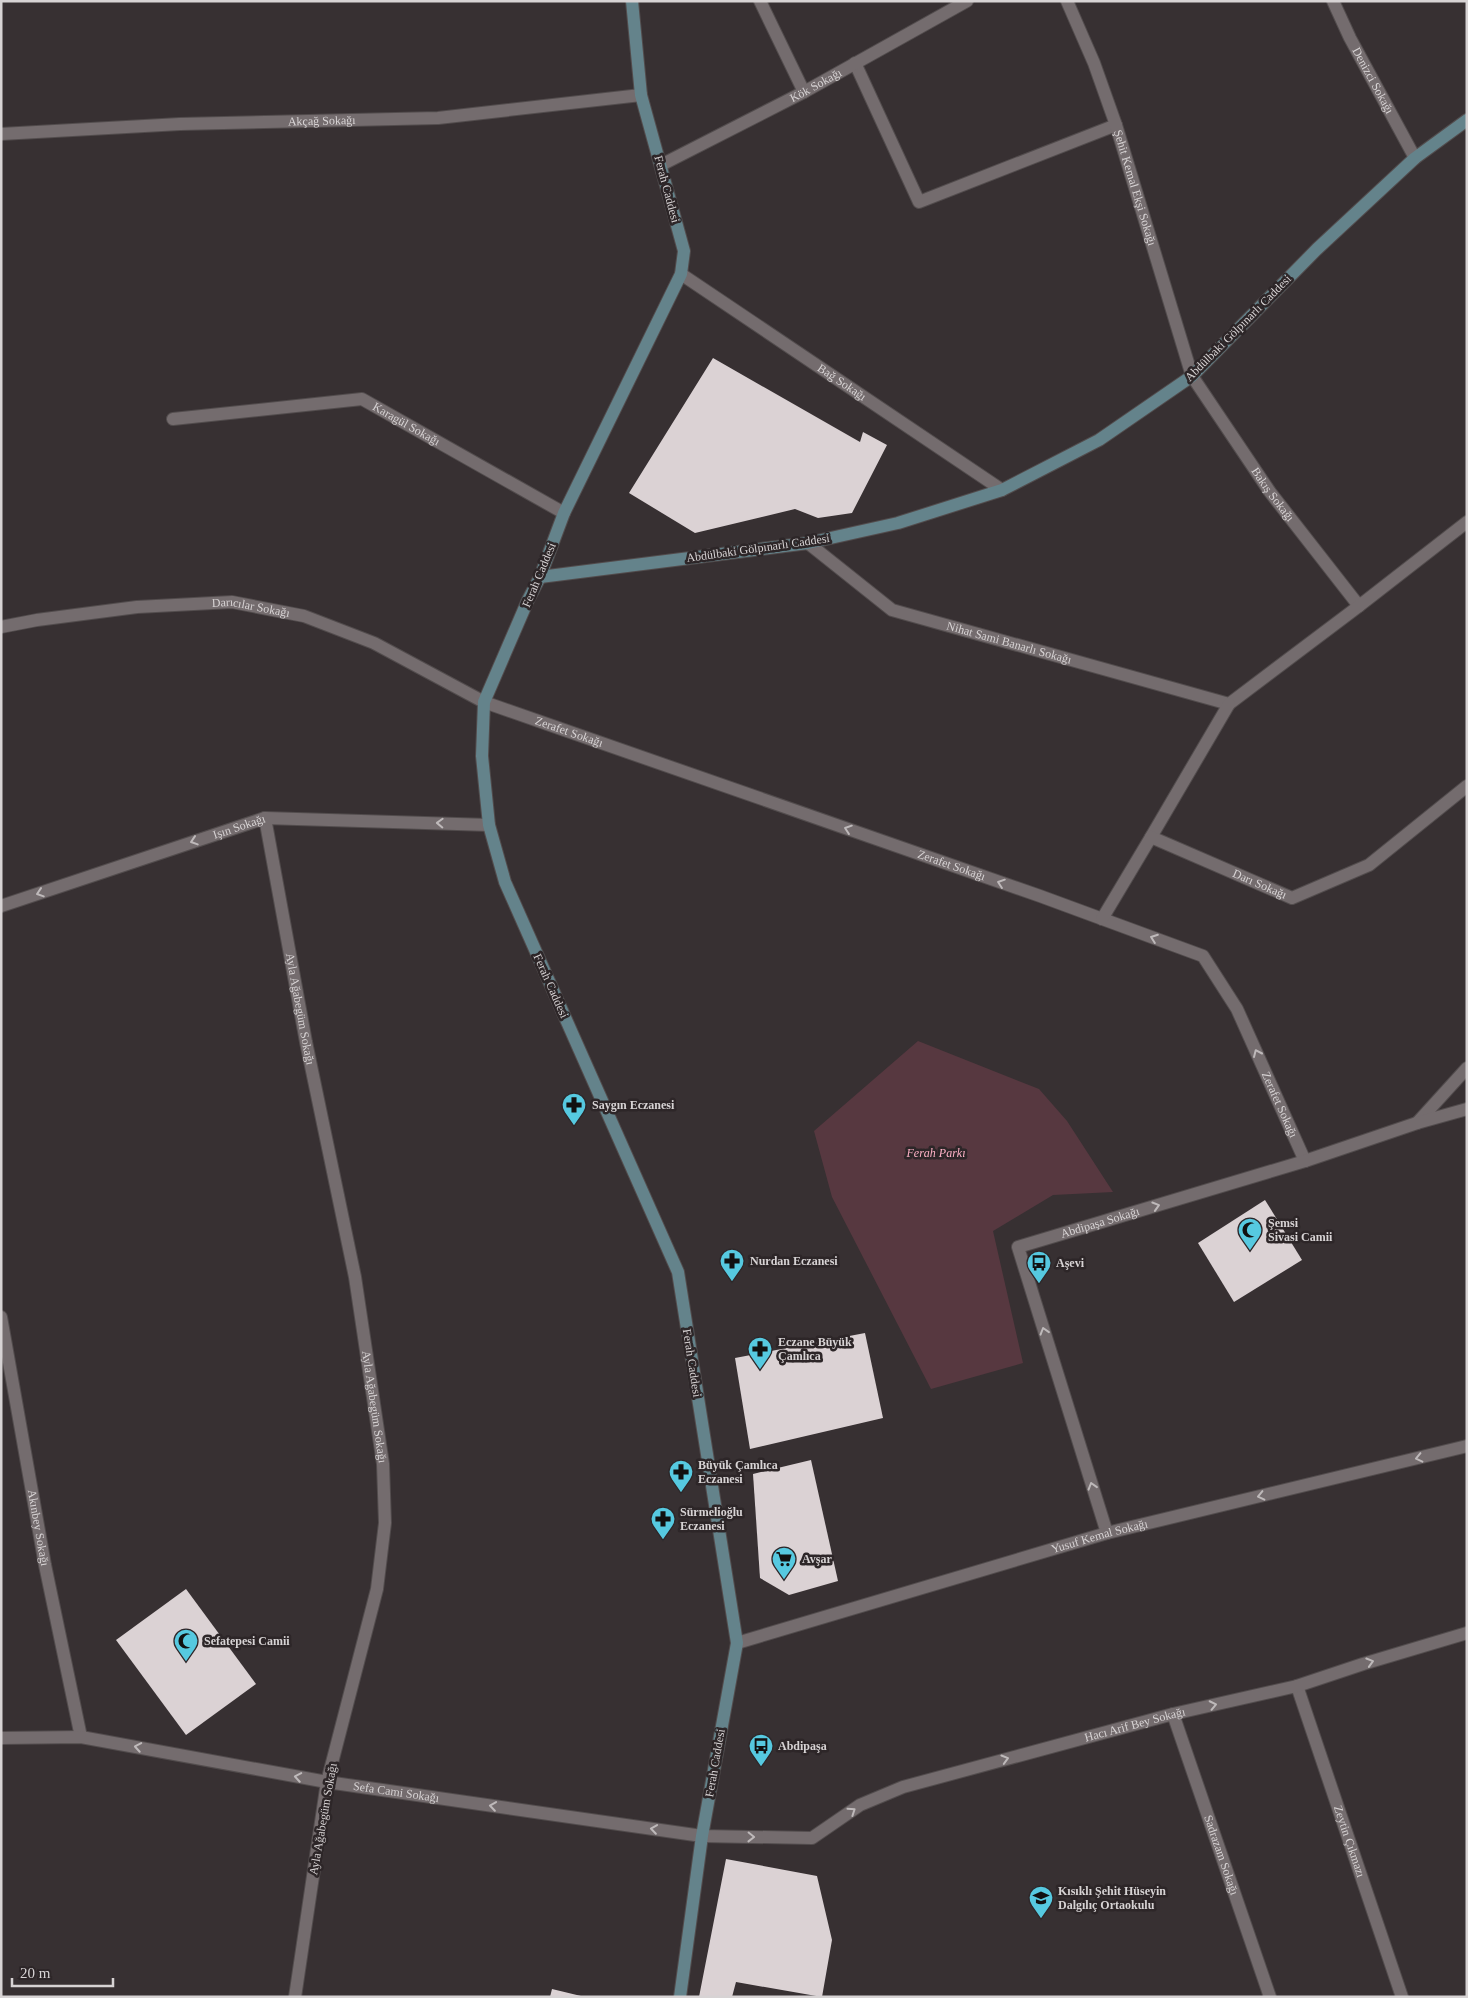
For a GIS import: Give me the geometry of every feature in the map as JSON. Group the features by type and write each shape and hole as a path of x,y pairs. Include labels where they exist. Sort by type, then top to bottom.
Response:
{"street":[{"name":"Ferah Caddesi","path":"632,1 641,95 684,251 681,274 564,513 540,577 528,600 484,702 482,756 489,825 505,882 678,1272 737,1643 702,1836 680,1997"},
{"path":"760,1 804,92"},
{"name":"Kök Sokağı","path":"661,165 804,92 967,1"},
{"name":"Şehit Kemal Ekşi Sokağı","path":"1067,1 1094,63 1116,126 1192,376"},
{"name":"Denizci Sokağı","path":"1333,1 1350,38 1415,158"},
{"path":"855,63 919,202 1116,126"},
{"name":"Akçağ Sokağı","path":"1,134 180,124 438,118 641,95"},
{"name":"Abdülbaki Gölpınarlı Caddesi","path":"540,577 808,543 898,524 1002,490 1099,440 1192,376 1317,249 1415,158 1467,120"},
{"name":"Bağ Sokağı","path":"681,274 1002,490"},
{"name":"Bakış Sokağı","path":"1192,376 1270,492 1359,606"},
{"name":"Karagül Sokağı","path":"173,419 362,399 564,513"},
{"path":"1102,919 1229,704 1467,522"},
{"name":"Nihat Sami Banarlı Sokağı","path":"808,543 892,610 1229,704"},
{"name":"Darıcılar Sokağı","path":"1,627 37,620 137,607 232,602 304,616 374,643 484,702"},
{"name":"Zerafet Sokağı","path":"484,702 1102,919 1202,956 1237,1009 1305,1161"},
{"name":"Darı Sokağı","path":"1151,837 1292,898 1369,865 1467,786"},
{"name":"Işın Sokağı","path":"1,906 265,818 489,825"},
{"name":"Ayla Ağabegüm Sokağı","path":"265,818 306,1042 355,1277 383,1464 385,1523 377,1590 327,1782 295,1997"},
{"path":"1417,1123 1467,1068"},
{"name":"Abdipaşa Sokağı","path":"1107,1533 1018,1247 1305,1161 1417,1123 1467,1109"},
{"name":"Akınbey Sokağı","path":"1,1317 45,1565 82,1737"},
{"name":"Yusuf Kemal Sokağı","path":"737,1643 1107,1533 1467,1446"},
{"name":"Hacı Arif Bey Sokağı","path":"812,1838 860,1805 903,1787 1173,1714 1297,1686 1467,1633"},
{"name":"Zeytin Çıkmazı","path":"1297,1686 1402,1997"},
{"name":"Sadrazam Sokağı","path":"1173,1714 1270,1997"},
{"name":"Sefa Cami Sokağı","path":"1,1738 82,1737 327,1782 702,1836 812,1838"}],"green space":[{"name":"Ferah Parkı","path":"918,1041 1039,1089 1067,1121 1113,1192 1053,1195 993,1231 1023,1363 931,1389 832,1197 814,1131"}],"building":[{"path":"713,358 860,442 863,432 887,445 852,513 818,518 795,509 695,533 629,493"},
{"name":"Şemsi Sivasi Camii","path":"1265,1200 1302,1260 1234,1302 1198,1243"},
{"path":"865,1333 883,1418 750,1449 735,1358"},
{"path":"811,1460 838,1581 789,1595 760,1578 753,1474"},
{"name":"Sefatepesi Camii","path":"186,1589 256,1684 186,1735 116,1640"},
{"path":"726,1859 817,1876 832,1940 822,1997 736,1982 732,1997 699,1997"},
{"path":"552,1989 581,1996 581,1997 550,1997"}],"place":[{"name":"Saygın Eczanesi","path":"574,1126"},
{"name":"Şemsi Sivasi Camii","path":"1250,1251"},
{"name":"Nurdan Eczanesi","path":"732,1282"},
{"name":"Aşevi","path":"1039,1284"},
{"name":"Eczane Büyük Çamlıca","path":"760,1370"},
{"name":"Büyük Çamlıca Eczanesi","path":"681,1493"},
{"name":"Sürmelioğlu Eczanesi","path":"663,1540"},
{"name":"Avşar","path":"784,1580"},
{"name":"Sefatepesi Camii","path":"186,1662"},
{"name":"Abdipaşa","path":"761,1767"},
{"name":"Kısıklı Şehit Hüseyin Dalgılıç Ortaokulu","path":"1041,1919"}]}
